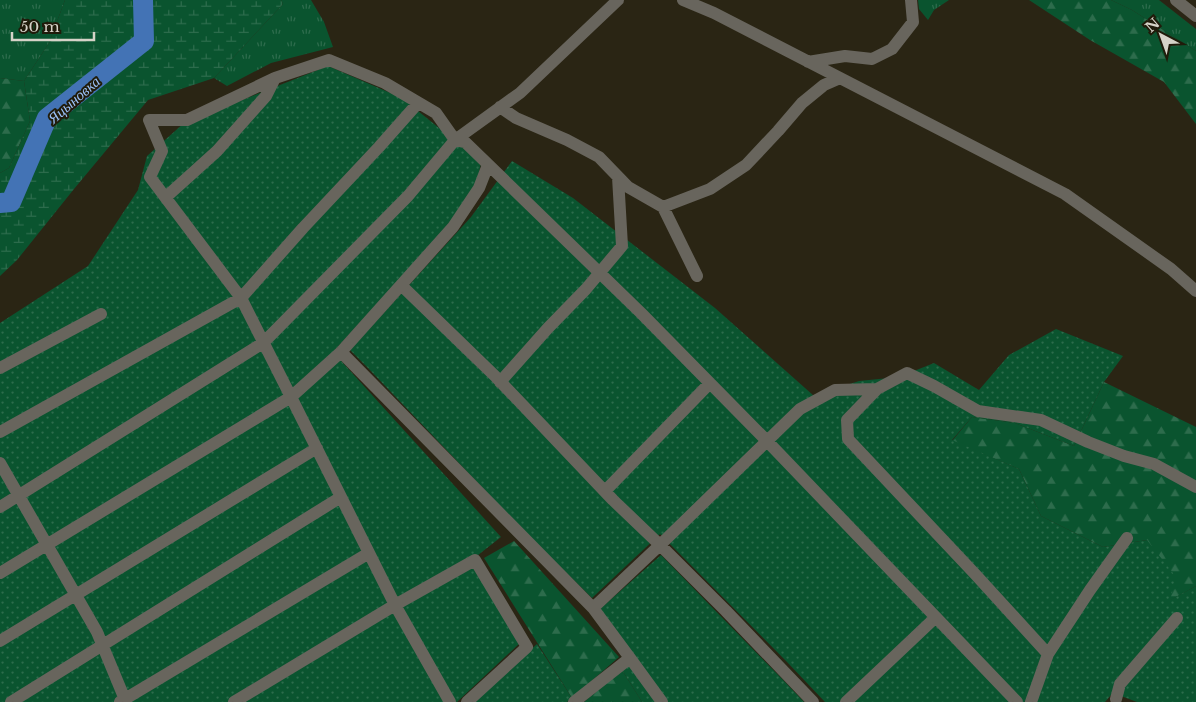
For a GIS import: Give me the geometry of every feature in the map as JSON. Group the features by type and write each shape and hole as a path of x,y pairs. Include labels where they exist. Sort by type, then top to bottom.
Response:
{"street":[{"path":"0,507 264,343 408,196 455,140 520,93 618,0"},
{"path":"683,0 714,13 1065,194 1170,269 1196,291"},
{"path":"808,62 845,56 872,59 892,49 913,22 910,0"},
{"path":"1176,0 1196,16"},
{"path":"450,702 395,605 241,298 150,176 162,151 149,120 187,120 275,78 329,60 385,83 436,113 455,140 465,142 710,383 1017,702"},
{"path":"166,197 218,151 266,96 275,78"},
{"path":"663,207 710,189 746,165 802,103 824,85 840,78"},
{"path":"0,432 241,298 418,102"},
{"path":"500,107 516,118 599,157 628,187 663,207 697,276"},
{"path":"0,573 291,397 341,352 452,227 479,188 488,164"},
{"path":"500,382 586,289 622,246 618,176"},
{"path":"401,285 500,382 813,702"},
{"path":"0,368 102,314"},
{"path":"341,352 593,608 662,702"},
{"path":"1048,654 848,439 847,420 877,389 907,373 978,411 1040,420 1124,456 1154,464 1196,487"},
{"path":"605,491 710,383"},
{"path":"593,608 800,408 835,390 877,389"},
{"path":"0,642 316,448"},
{"path":"0,464 96,632 123,701 369,553"},
{"path":"11,702 341,497"},
{"path":"1031,702 1048,654 1127,538"},
{"path":"234,702 395,605 475,560 527,647 467,702"},
{"path":"846,702 936,617"},
{"path":"1118,701 1120,684 1177,618"},
{"path":"574,702 630,658"}],"green space":[{"path":"0,0 65,0 49,43 24,81 0,78"},
{"path":"65,0 281,0 283,4 214,78 148,100 17,260 0,276 0,173 9,168 30,121 24,81 49,43"},
{"path":"281,0 311,0 324,22 333,47 271,63 227,86 214,78 283,4"},
{"path":"918,0 949,0 934,10 928,20 919,9"},
{"path":"1029,0 1111,0 1132,10 1196,51 1196,124 1164,82 1090,40"},
{"path":"1111,0 1159,0 1196,29 1196,51 1132,10"},
{"path":"328,66 402,98 481,162 478,179 463,210 333,352 501,537 473,559 521,642 457,702 0,702 0,323 88,266 138,190 147,156 184,123"},
{"path":"0,78 24,81 30,121 9,168 0,173"},
{"path":"512,161 573,198 715,308 814,396 859,381 899,377 934,363 979,390 1009,355 1056,329 1123,356 1104,382 1074,446 1015,423 972,417 952,440 1019,469 1041,516 1103,547 1147,540 1176,577 1170,600 1196,586 1196,702 1137,702 1121,696 1111,695 1105,702 1031,702 1029,700 1024,702 825,702 660,534 592,598 523,530 350,350 471,217"},
{"path":"1104,382 1196,427 1196,586 1169,601 1147,540 1103,547 1041,516 1019,469 952,441 972,417 1015,423 1074,446"},
{"path":"514,541 619,657 572,698 484,558"},
{"path":"661,555 804,702 667,702 600,609"},
{"path":"537,644 572,698 567,702 474,702"},
{"path":"631,663 658,702 642,702 622,670"},
{"path":"622,670 642,702 584,702"}],"waterway":[{"name":"Яцыновка","path":"0,203 11,202 47,118 144,41 143,0"}]}
